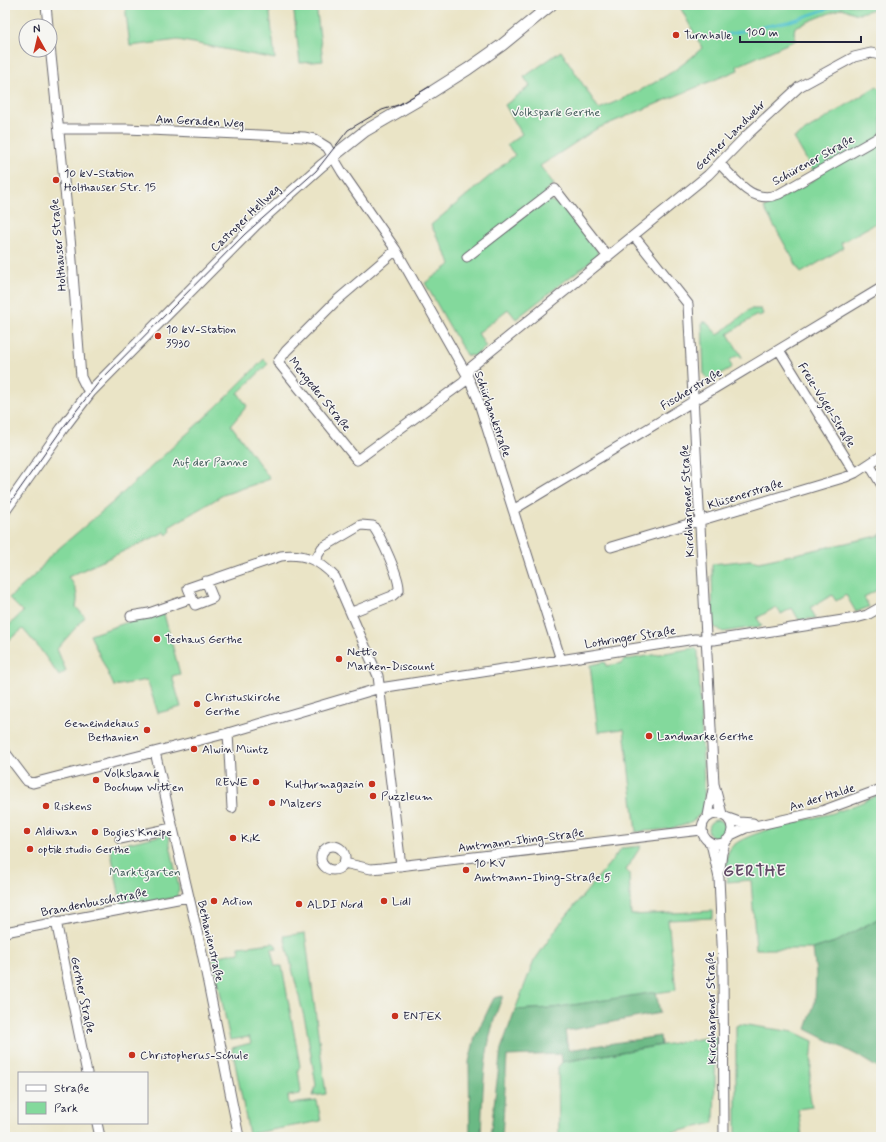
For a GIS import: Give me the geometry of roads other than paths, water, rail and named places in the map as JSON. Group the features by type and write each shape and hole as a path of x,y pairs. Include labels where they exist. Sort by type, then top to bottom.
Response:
{"main road":[{"name":"Castroper Hellweg","path":"6,506 90,392 245,234 332,157 365,131 427,96 468,69 502,45 551,5"}],"street":[{"path":"46,5 47,18"},
{"name":"Gerther Landwehr","path":"467,375 470,368 634,236 720,164 747,135 799,87 854,57 871,53 880,55"},
{"name":"Holthauser Straße","path":"51,58 81,376 90,392"},
{"name":"Am Geraden Weg","path":"59,129 127,129 304,137 323,144 332,157"},
{"name":"Schürener Straße","path":"720,164 748,192 767,198 784,191 881,136"},
{"name":"Schürbankstraße","path":"332,157 396,250 467,375 477,397 561,660"},
{"path":"467,257 555,189 608,257"},
{"name":"Kirchharpener Straße","path":"634,236 688,304 714,784 708,816"},
{"name":"Mengeder Straße","path":"396,250 335,302 286,351 278,362 357,460 464,382 467,375"},
{"name":"Fischerstraße","path":"513,510 639,436 694,400 881,288"},
{"name":"Freie-Vogel-Straße","path":"779,350 855,473"},
{"name":"Klüsenerstraße","path":"611,547 855,473 881,456"},
{"path":"869,464 881,484"},
{"path":"315,560 322,548 361,525 374,526 385,549 398,583 399,590 392,596 352,612"},
{"path":"206,581 213,598 195,605 188,588 206,581 281,556 292,555 315,560 326,567 335,577 352,612 378,676 401,866"},
{"path":"131,616 149,613 192,598"},
{"name":"Lothringer Straße","path":"5,752 30,783 228,733 380,688 694,639 706,641 856,618 867,615 881,608"},
{"path":"228,733 232,808"},
{"name":"Bethanienstraße","path":"155,752 209,985 239,1137"},
{"name":"Kirchharpener Straße","path":"714,784 725,816"},
{"name":"An der Halde","path":"728,838 746,828 822,811 881,789"},
{"path":"717,813 725,816 732,827 728,838 716,844 711,843 704,838 701,830 702,822 708,816 717,813"},
{"name":"An der Halde","path":"725,816 739,822 769,823"},
{"path":"120,838 172,828"},
{"name":"Amtmann-Ibing-Straße","path":"344,863 371,869 701,830"},
{"name":"Kirchharpener Straße","path":"724,1137 725,1017 719,878 722,853 728,838"},
{"name":"Kirchharpener Straße","path":"711,843 719,878"},
{"name":"Brandenbuschstraße","path":"5,932 188,897"},
{"name":"Gerther Straße","path":"56,922 88,1072"},
{"path":"97,1124 100,1137"},
{"path":"716,1137 724,1137"}],"waterway":[{"path":"719,36 791,21 839,5"}],"tram line":[{"path":"397,106 429,87"},
{"path":"5,510 62,429 99,382 245,234 316,171 348,130 382,110 401,104"}],"place":[{"name":"Turnhalle","path":"676,35"},
{"name":"10 kV-Station Holthauser Str. 15","path":"56,180"},
{"name":"10 kV-Station 3930","path":"158,336"},
{"name":"Teehaus Gerthe","path":"157,639"},
{"name":"Netto Marken-Discount","path":"339,659"},
{"name":"Christuskirche Gerthe","path":"197,704"},
{"name":"Gemeindehaus Bethanien","path":"147,730"},
{"name":"Landmarke Gerthe","path":"649,736"},
{"name":"Alwin Müntz","path":"194,749"},
{"name":"Volksbank Bochum Witten","path":"96,780"},
{"name":"REWE","path":"256,782"},
{"name":"Kulturmagazin","path":"372,784"},
{"name":"Puzzleum","path":"373,796"},
{"name":"Malzers","path":"272,803"},
{"name":"Riskens","path":"46,806"},
{"name":"Aldiwan","path":"27,831"},
{"name":"Bogies Kneipe","path":"95,832"},
{"name":"KiK","path":"233,838"},
{"name":"optik studio Gerthe","path":"30,849"},
{"name":"10 KV Amtmann-Ibing-Straße 5","path":"466,870"},
{"name":"Action","path":"214,901"},
{"name":"Lidl","path":"384,901"},
{"name":"ALDI Nord","path":"299,904"},
{"name":"ENTEX","path":"395,1016"},
{"name":"Christopherus-Schule","path":"132,1055"}],"district":[{"name":"GERTHE","path":"755,870"}],"park label":[{"name":"Volkspark Gerthe","path":"556,112"},
{"name":"Auf der Panne","path":"210,462"},
{"name":"Marktgarten","path":"145,872"}]}
